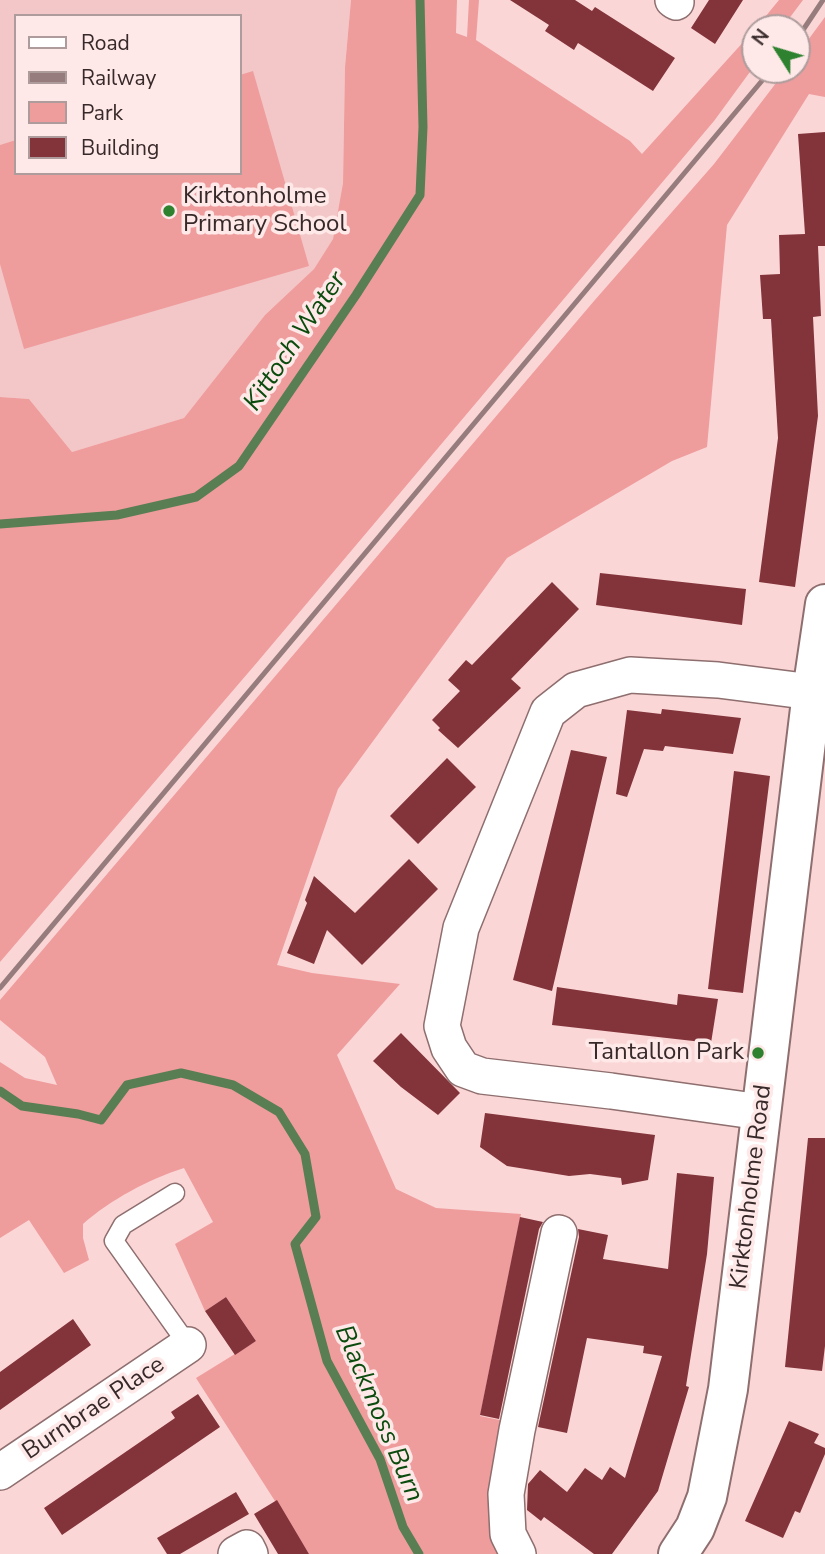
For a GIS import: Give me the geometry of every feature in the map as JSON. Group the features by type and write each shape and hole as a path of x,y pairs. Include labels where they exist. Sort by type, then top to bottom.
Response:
{"street":[{"name":"Kirktonholme Road","path":"678,1554 695,1528 707,1497 715,1467 728,1389 812,692 825,604"},
{"path":"761,1112 482,1076 463,1069 449,1048 442,1026 461,928 548,712 576,690 629,675 718,680 812,692"},
{"path":"518,1554 508,1534 506,1494 559,1233"},
{"name":"Burnbrae Place","path":"0,1472 188,1345"},
{"path":"236,1554 247,1548 250,1554"}],"lane":[{"path":"176,1193 123,1225 114,1241 188,1345"}],"shaded area":[{"name":"Kirktonholme Primary School","path":"0,0 351,0 345,67 343,183 333,239 314,269 265,315 184,418 72,452 29,399 0,397"}],"green space":[{"path":"351,0 457,0 456,33 467,37 469,0 479,0 476,40 630,141 642,154 741,44 741,84 714,121 0,962 0,397 29,399 72,452 184,418 265,315 314,269 333,239 343,183 345,67"},
{"path":"779,0 803,0 792,14 768,14"},
{"path":"825,17 825,97 809,94 727,225 707,447 672,461 507,558 338,789 277,965 312,973 400,984 337,1055 396,1189 436,1208 521,1214 480,1416 514,1423 495,1509 495,1550 498,1554 309,1554 196,1378 256,1341 226,1297 205,1311 175,1244 213,1222 184,1168 130,1191 83,1224 83,1238 89,1260 64,1273 29,1220 0,1238 0,1062 25,1078 57,1085 45,1057 0,1020 0,1000 594,301 714,164 775,84 811,84 811,36"},
{"path":"253,71 309,266 24,349 0,264 0,145 14,141 14,175 242,175 242,74"}],"building":[{"path":"510,0 575,0 592,11 595,7 675,58 653,91 578,43 574,50 545,31 549,25"},
{"path":"709,0 743,0 715,44 691,28"},
{"path":"825,132 825,246 818,246 821,316 813,317 818,416 795,587 759,582 778,438 771,319 763,319 760,275 780,274 779,235 805,234 798,134"},
{"path":"600,573 746,589 742,625 596,605"},
{"path":"552,582 579,609 511,679 521,688 458,748 438,730 440,728 432,720 460,691 448,680 466,660 472,665"},
{"path":"662,709 741,718 733,754 665,746 663,751 644,749 627,797 616,794 627,710 661,714"},
{"path":"571,750 607,757 552,991 513,980"},
{"path":"447,758 476,787 418,844 390,816"},
{"path":"734,771 770,776 743,993 708,989"},
{"path":"409,859 438,889 362,965 327,930 314,964 287,953 307,903 305,900 314,876 355,913"},
{"path":"557,987 677,1005 678,994 718,999 711,1043 552,1025"},
{"path":"401,1033 460,1093 438,1115 401,1087 373,1061"},
{"path":"485,1113 655,1135 648,1180 622,1185 621,1178 590,1174 569,1176 507,1166 480,1147"},
{"path":"808,1138 825,1138 825,1346 822,1371 785,1367"},
{"path":"677,1173 714,1177 707,1254 686,1386 689,1387 658,1491 612,1554 594,1554 544,1517 541,1521 527,1510 528,1484 540,1470 567,1492 585,1468 602,1480 610,1467 625,1478 662,1356 643,1353 644,1346 587,1338 567,1433 538,1427 579,1237 578,1229 608,1235 603,1259 668,1269"},
{"path":"520,1217 543,1222 539,1229 499,1419 480,1415"},
{"path":"226,1297 256,1341 235,1355 205,1311"},
{"path":"73,1319 91,1345 0,1410 0,1372"},
{"path":"198,1394 220,1427 62,1535 44,1508 175,1418 171,1412"},
{"path":"789,1421 819,1434 814,1443 825,1448 825,1454 800,1513 795,1511 783,1538 745,1521"},
{"path":"236,1492 249,1514 180,1554 167,1554 157,1538"},
{"path":"277,1500 309,1554 278,1554 254,1514"}],"waterway":[{"name":"Kittoch Water","path":"0,524 117,515 196,497 239,466 356,295 420,195 423,127 420,0"},
{"name":"Blackmoss Burn","path":"0,1091 22,1106 101,1120 127,1085 181,1073 233,1085 279,1112 305,1154 316,1217 295,1244 327,1361 380,1459 403,1527 419,1554"}],"railway":[{"path":"811,18 823,0"},
{"path":"0,988 759,84"}],"place":[{"name":"Kirktonholme Primary School","path":"169,211"},
{"name":"Tantallon Park","path":"758,1053"}]}
